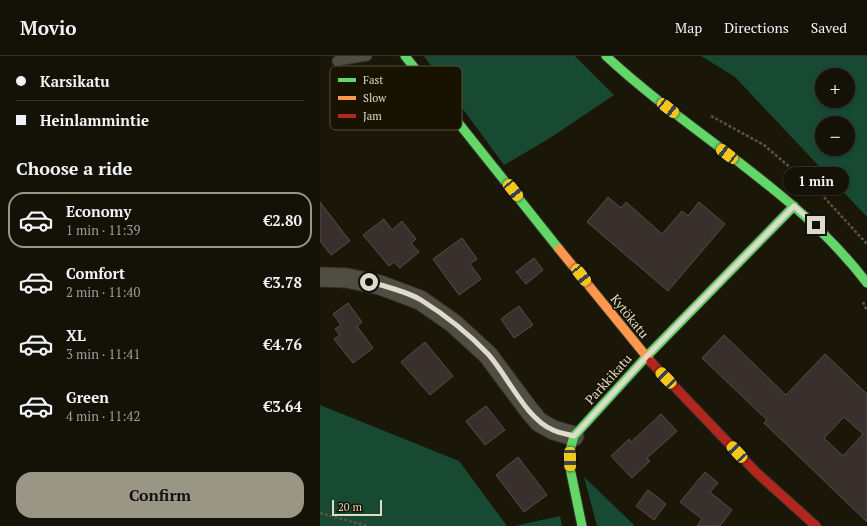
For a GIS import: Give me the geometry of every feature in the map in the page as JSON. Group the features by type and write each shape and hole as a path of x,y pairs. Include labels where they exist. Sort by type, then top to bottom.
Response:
{"street":[{"name":"Kytökatu","path":"405,56 413,66"},
{"path":"606,56 633,81 794,206 826,235 851,262 867,283"},
{"name":"Kytökatu","path":"462,127 646,357 757,473 816,526"},
{"name":"Parkkikatu","path":"574,436 646,357 794,206"},
{"path":"320,277 347,278 380,285 420,300 453,323 488,355 539,422 553,430 574,436 570,450 570,468 582,526"}],"lane":[{"path":"336,61 367,56"}],"path":[{"path":"710,115 764,145 822,194 867,244"},
{"path":"320,513 368,526"}],"green space":[{"path":"424,56 575,56 614,95 550,138 504,165 462,108 462,66 431,66"},
{"path":"701,56 867,56 867,217 735,77"},
{"path":"320,405 459,461 507,526 320,526"},
{"path":"584,477 635,526 597,526"},
{"path":"560,516 562,526 514,526"}],"building":[{"path":"608,197 621,208 626,202 662,234 682,211 688,216 699,202 725,224 668,291 587,222"},
{"path":"320,202 350,241 331,255 320,241"},
{"path":"384,219 392,230 402,221 416,239 411,243 419,252 400,268 394,262 389,266 363,235"},
{"path":"462,238 477,259 470,264 481,279 459,295 433,259"},
{"path":"534,258 543,270 526,284 516,272"},
{"path":"348,303 362,322 357,326 373,348 353,363 334,339 340,335 335,329 341,325 333,314"},
{"path":"519,306 533,325 514,338 501,319"},
{"path":"724,335 786,395 825,354 867,394 867,522 764,423 767,420 702,358","holes":["844,417 863,434 843,456 824,438"]},
{"path":"425,342 453,376 430,395 401,362"},
{"path":"486,406 505,430 485,445 466,421"},
{"path":"661,414 677,431 647,458 650,461 632,478 611,456 629,439 631,442"},
{"path":"518,457 547,495 524,512 496,475"},
{"path":"705,472 718,483 710,492 732,510 720,526 697,526 702,519 680,502"},
{"path":"648,490 666,504 654,520 636,506"}],"traffic: fast":[{"path":"405,56 413,66"},
{"path":"606,56 638,84 776,191 839,250 867,283"},
{"path":"462,127 559,249"},
{"path":"582,526 570,468 570,450 574,436 646,357 794,206"}],"traffic: slow":[{"path":"559,249 651,362"}],"traffic: jam":[{"path":"651,362 757,473 816,526"}],"route":[{"path":"369,282 420,300 453,323 488,355 539,422 553,430 574,436 646,357 794,206 816,225"}]}
